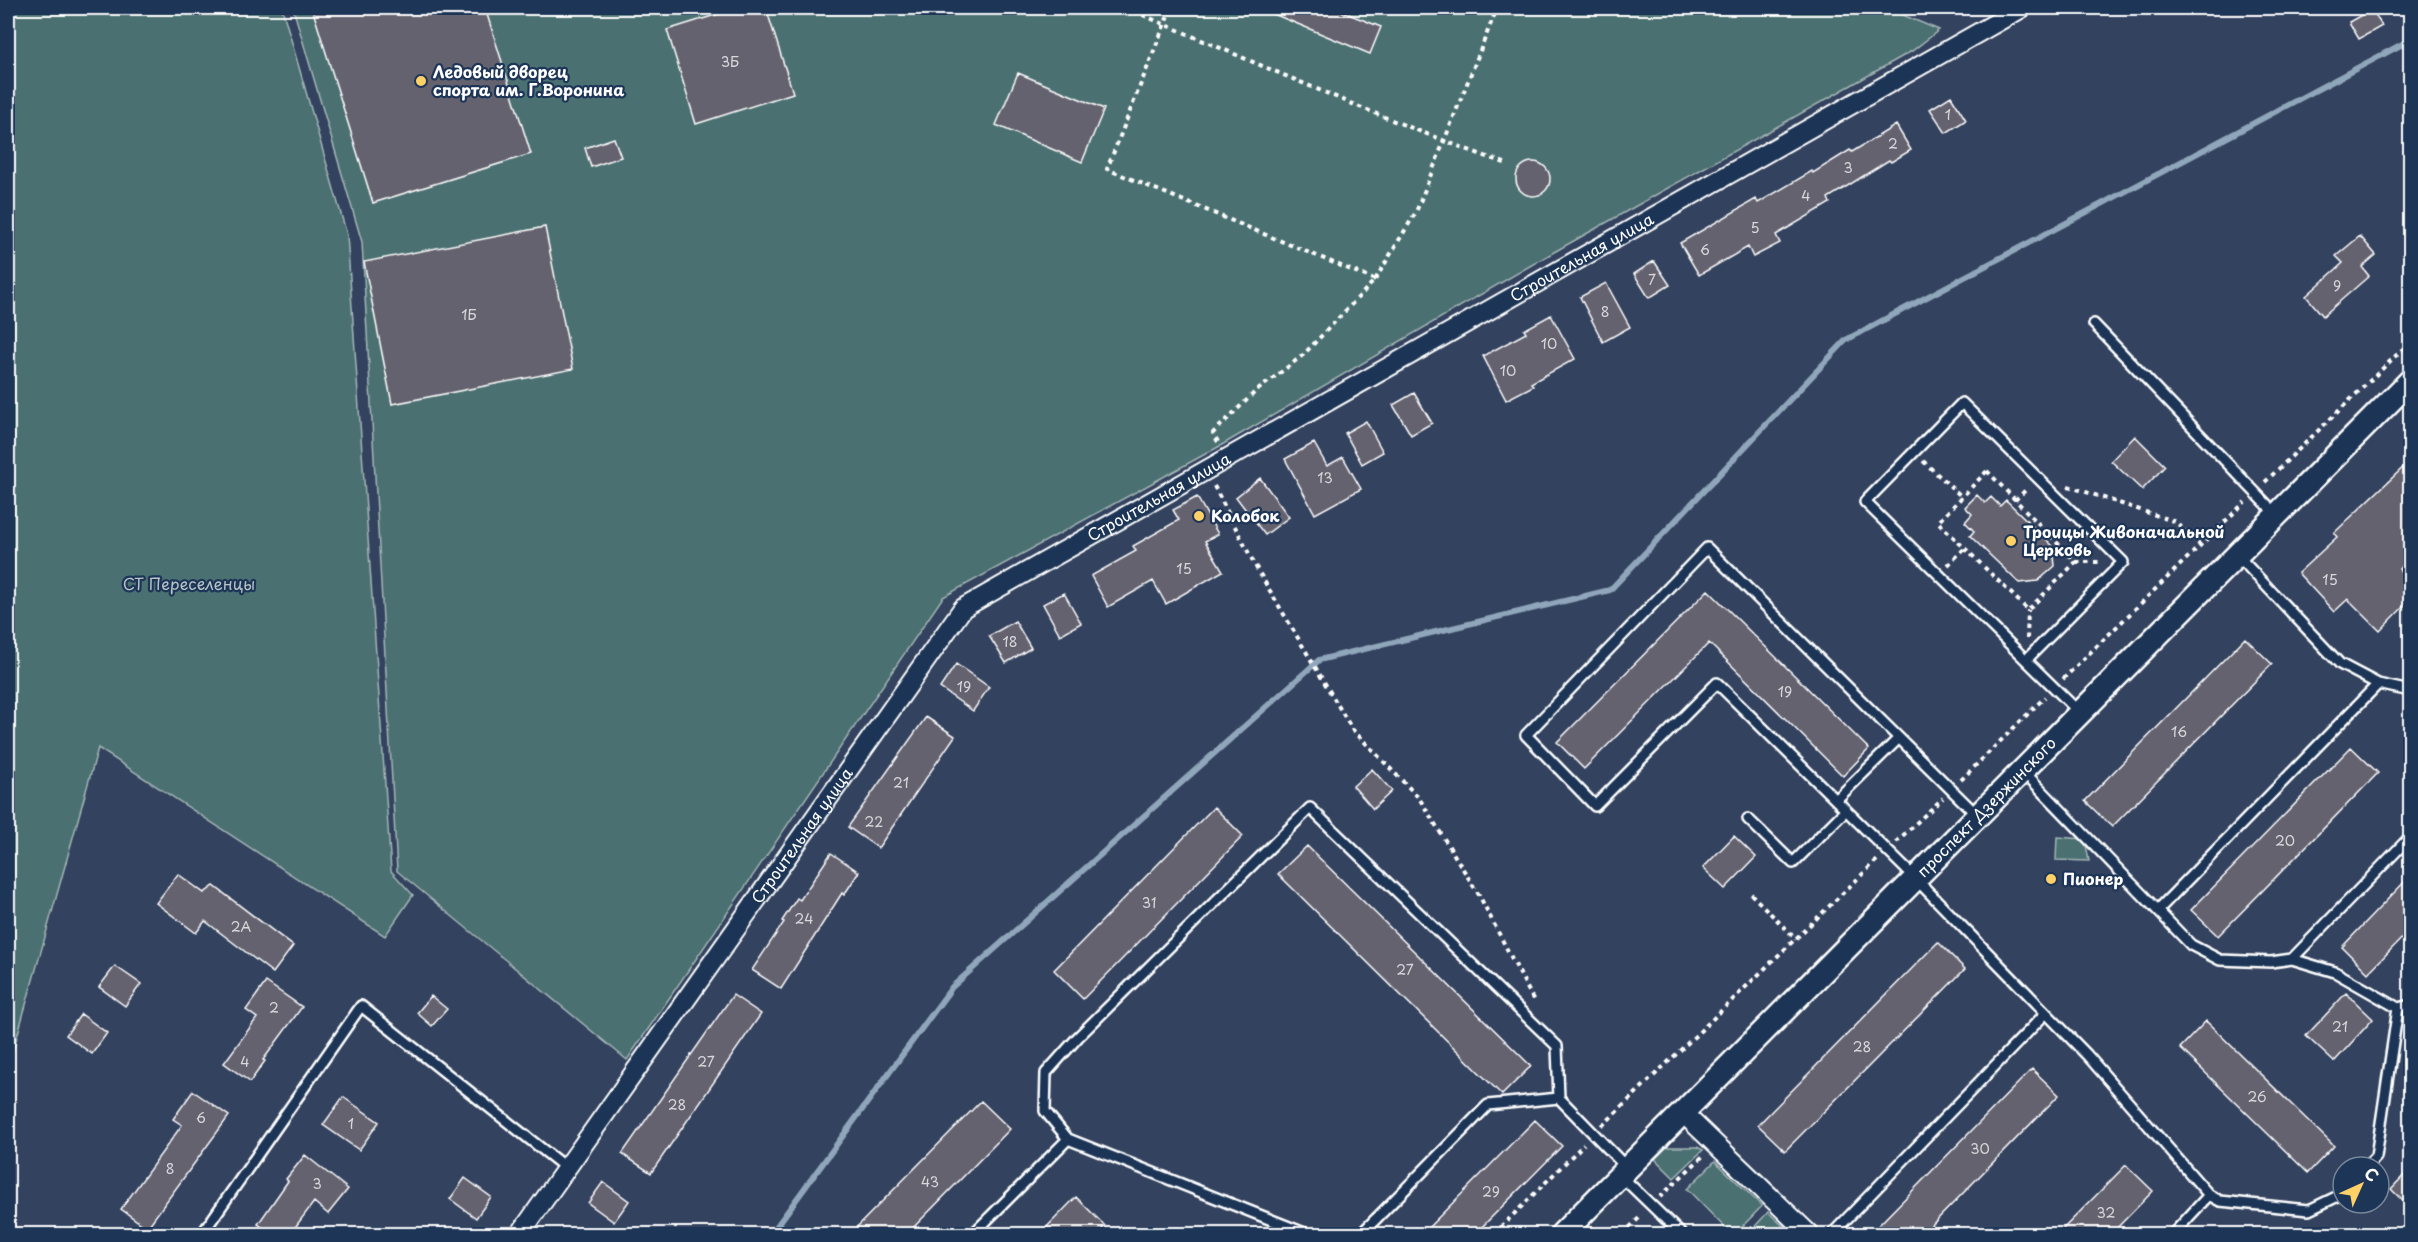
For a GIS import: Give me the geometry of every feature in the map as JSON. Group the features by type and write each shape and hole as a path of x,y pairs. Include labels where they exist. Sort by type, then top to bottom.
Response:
{"street":[{"name":"Строительная улица","path":"520,1234 963,608 2022,8"},
{"name":"проспект Дзержинского","path":"1562,1234 2410,381"},
{"path":"1683,1113 1809,1234"}],"lane":[{"path":"2094,324 2277,515"},
{"path":"2027,659 2123,562 1962,403 1865,502 2080,713"},
{"path":"1978,816 1707,548 1526,735 1595,806 1717,684 1915,878 2087,1055 2209,1196 2220,1201 2309,1210 2331,1199"},
{"path":"2237,555 2340,664 2378,684 2410,691"},
{"path":"2158,910 2378,684"},
{"path":"1836,800 1899,738"},
{"path":"2023,771 2191,945 2220,960 2271,962 2292,959 2335,972 2398,1008 2410,1005"},
{"path":"1307,1234 1068,1139 1045,1111 1046,1073 1078,1037 1310,808 1557,1046 1559,1098 1652,1206 1681,1234"},
{"path":"1748,819 1793,862 1846,810"},
{"path":"2292,959 2410,837"},
{"path":"202,1234 361,1006 566,1168"},
{"path":"2376,1155 2398,1008"},
{"path":"1832,1234 2046,1013"},
{"path":"1361,1234 1488,1105 1559,1098"},
{"path":"973,1234 1068,1139"},
{"path":"2173,1234 2209,1196"}],"path":[{"path":"1126,8 1299,83 1444,142 1507,164"},
{"path":"1171,8 1107,169 1375,280"},
{"path":"1226,459 1213,433 1254,393 1304,356 1375,280 1416,212 1497,8"},
{"path":"1914,453 1962,497"},
{"path":"1206,470 1257,569 1334,700 1352,729 1419,798 1479,895 1536,1006"},
{"path":"2027,659 2028,610 2076,562 1987,471 1938,522 2028,610"},
{"path":"2066,485 2176,522 2200,546"},
{"path":"1939,574 1965,548"},
{"path":"1751,894 1796,939"},
{"path":"1623,1234 1716,1143"}],"green space":[{"name":"СТ Переселенцы","path":"8,8 282,8 347,235 391,871 413,895 385,936 98,748 8,1069"},
{"path":"293,8 1886,8 1939,30 1912,51 1554,252 1220,446 943,597 627,1060 397,871 362,242"},
{"path":"2057,837 2085,839 2089,861 2056,860"},
{"path":"1667,1147 1697,1147 1703,1150 1674,1178 1655,1159"},
{"path":"1715,1161 1762,1206 1735,1234 1731,1234 1687,1189"},
{"path":"1768,1212 1792,1234 1748,1234"}],"building":[{"name":"Ледовый дворец спорта им. Г.Воронина","path":"312,8 485,8 531,154 373,203"},
{"path":"738,8 766,8 793,93 696,124 667,30"},
{"path":"1259,8 1333,8 1381,27 1370,54"},
{"path":"2372,9 2382,26 2359,39 2349,22"},
{"path":"1018,73 1104,109 1082,162 996,125"},
{"path":"1951,96 1966,120 1946,133 1930,109"},
{"path":"1896,125 1911,150 1891,162 1889,160 1828,198 1830,203 1776,235 1780,243 1753,257 1748,247 1699,275 1680,243 1756,199 1758,203 1850,150 1852,152"},
{"path":"614,138 621,157 591,167 585,148"},
{"path":"1533,162 1545,167 1550,179 1545,191 1533,196 1521,191 1516,179 1521,167"},
{"path":"545,227 573,369 392,404 364,262"},
{"path":"2360,236 2376,255 2362,267 2369,276 2323,316 2306,296 2343,263 2336,256"},
{"path":"1654,261 1670,285 1649,298 1634,274"},
{"path":"1606,283 1630,327 1603,342 1580,297"},
{"path":"1551,315 1575,359 1531,383 1533,386 1506,400 1483,356 1526,333 1524,330"},
{"path":"1414,393 1432,423 1411,435 1393,405"},
{"path":"1366,421 1383,452 1362,464 1345,433"},
{"path":"2135,436 2165,466 2142,490 2111,461"},
{"path":"1314,443 1327,466 1343,457 1361,489 1315,514 1285,459"},
{"path":"2410,461 2410,557 2399,569 2410,581 2410,600 2380,631 2348,599 2334,612 2298,573 2337,537 2334,533"},
{"path":"1260,478 1289,517 1265,535 1236,497"},
{"name":"Троицы Живоначальной Церковь","path":"1977,495 1985,503 1991,497 2000,506 2006,500 2053,546 2055,566 2038,581 2019,583 1970,536 1974,531 1965,522 1972,514 1965,507"},
{"path":"1197,497 1218,534 1205,541 1223,571 1166,604 1153,581 1108,607 1091,576 1136,551 1133,546 1179,520 1173,510"},
{"path":"1708,590 1869,749 1843,776 1709,643 1584,769 1557,742"},
{"path":"1064,593 1081,623 1060,635 1043,604"},
{"path":"1015,621 1031,648 1006,663 989,636"},
{"path":"2245,638 2272,664 2112,827 2085,801"},
{"path":"956,664 989,687 973,711 940,688"},
{"path":"926,717 955,736 878,848 848,827"},
{"path":"2351,747 2378,773 2218,936 2191,910"},
{"path":"1372,769 1392,791 1373,809 1353,786"},
{"path":"1214,807 1243,836 1083,999 1054,970"},
{"path":"1734,836 1756,857 1725,889 1703,868"},
{"path":"1307,846 1531,1066 1502,1095 1278,874"},
{"path":"831,853 859,872 844,895 842,893 781,989 752,970 797,898 800,900"},
{"path":"178,874 204,893 214,886 293,946 273,973 205,921 196,933 156,903"},
{"path":"2410,876 2410,930 2368,973 2342,947"},
{"path":"1938,942 1965,969 1785,1151 1758,1125"},
{"path":"115,966 141,984 125,1006 99,987"},
{"path":"266,982 302,1007 263,1060 265,1061 250,1082 224,1063 257,1018 246,1010"},
{"path":"2346,993 2373,1019 2334,1062 2306,1036"},
{"path":"733,995 761,1014 651,1173 622,1154"},
{"path":"431,996 447,1009 432,1026 417,1013"},
{"path":"81,1014 107,1033 92,1054 66,1035"},
{"path":"2206,1021 2334,1146 2308,1173 2180,1048"},
{"path":"2032,1069 2059,1095 1923,1234 1870,1234"},
{"path":"193,1091 229,1116 147,1228 121,1209 182,1125 173,1119"},
{"path":"343,1097 379,1122 359,1150 323,1125"},
{"path":"981,1101 1010,1129 907,1234 850,1234"},
{"path":"1535,1120 1562,1146 1475,1234 1422,1234"},
{"path":"305,1155 348,1189 328,1214 314,1202 290,1234 272,1234 258,1224 288,1181 286,1179"},
{"path":"2126,1165 2153,1191 2111,1234 2058,1234"},
{"path":"2410,1169 2410,1208 2391,1189"},
{"path":"465,1178 491,1197 476,1218 450,1199"},
{"path":"603,1182 629,1201 614,1222 588,1203"},
{"path":"1076,1197 1105,1226 1097,1234 1040,1234"}],"waterway":[{"path":"771,1234 952,987 1319,660 1610,590 1846,340 2410,40"}],"place":[{"name":"Ледовый дворец спорта им. Г.Воронина","path":"421,81"},
{"name":"Колобок","path":"1199,516"},
{"name":"Троицы Живоначальной Церковь","path":"2011,541"},
{"name":"Пионер","path":"2051,879"}]}
